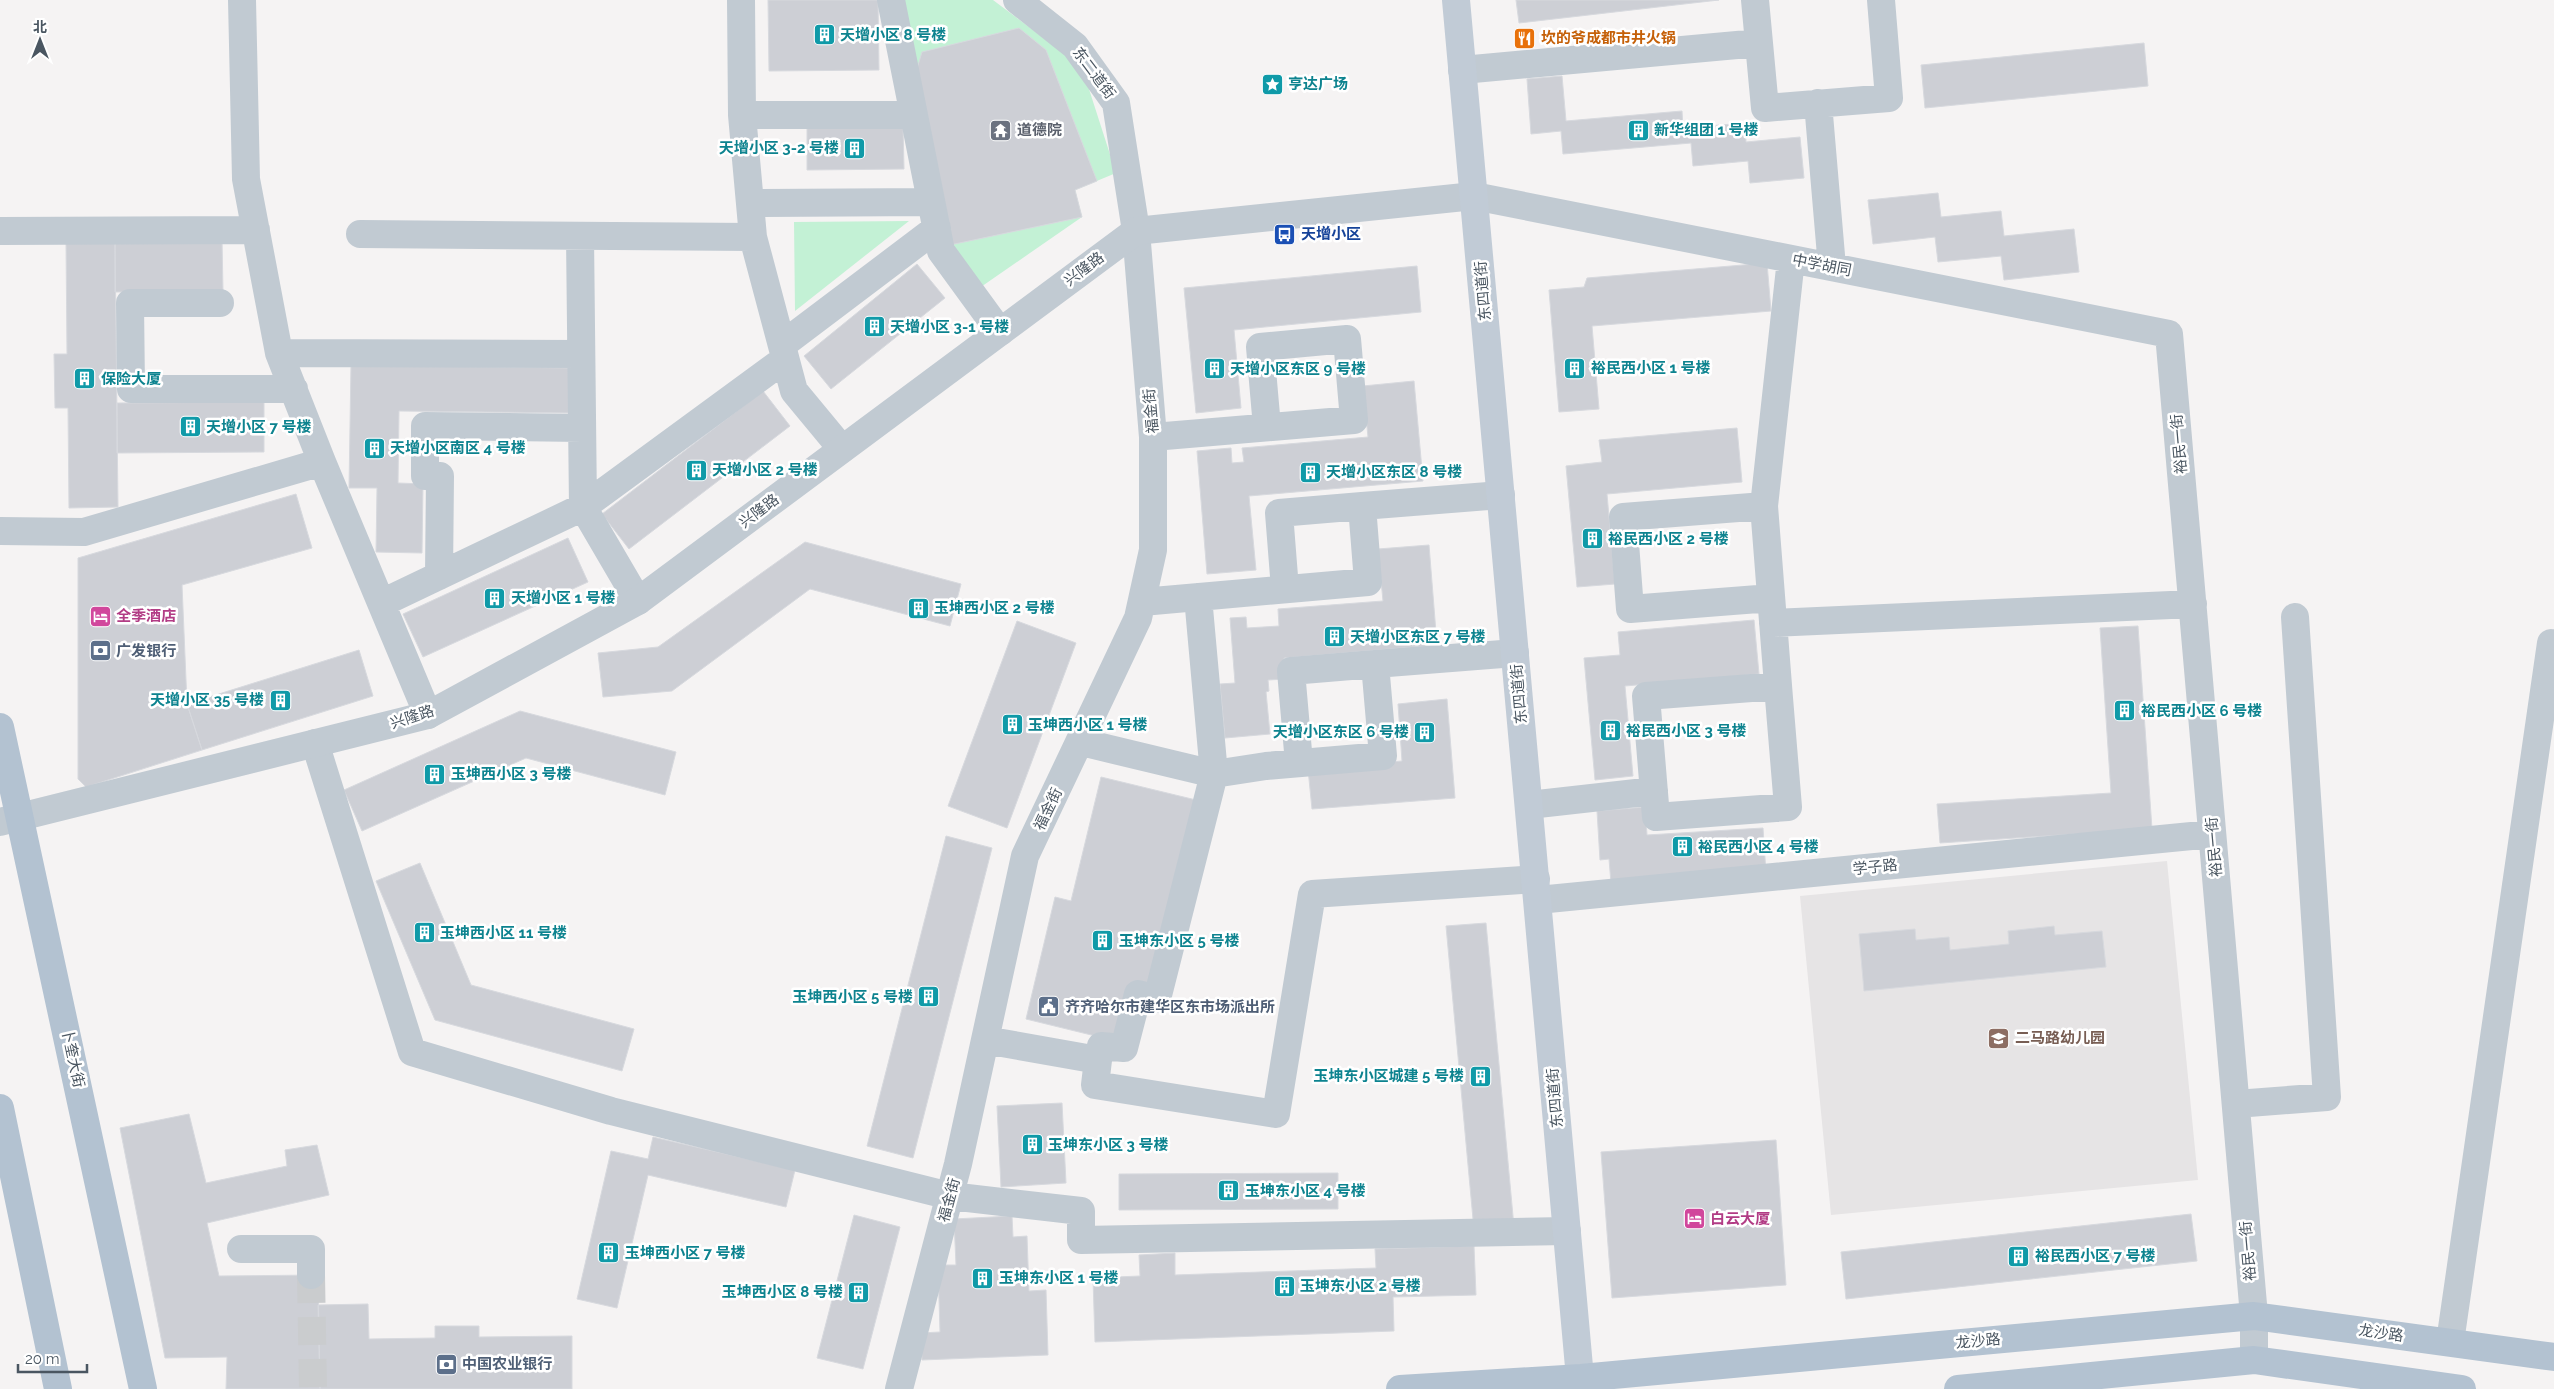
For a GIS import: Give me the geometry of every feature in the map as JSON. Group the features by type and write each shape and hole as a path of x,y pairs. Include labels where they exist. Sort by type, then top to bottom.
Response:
{"main road":[{"name":"东四道街","path":"1456,0 1581,1383"},
{"name":"卜奎大街","path":"0,727 10,820 143,1389"},
{"path":"0,1108 58,1389"},
{"name":"龙沙路","path":"1400,1389 1581,1383 2254,1316 2554,1357"},
{"path":"1958,1389 2044,1385 2254,1360 2462,1389"}],"street":[{"path":"242,0 246,179 279,353 322,462 428,715"},
{"path":"741,0 742,115 753,237 794,391 842,450"},
{"path":"891,0 941,251 1000,332"},
{"name":"东二道街","path":"1017,0 1075,46 1116,103 1136,231"},
{"path":"1756,0 1764,108 1889,98 1881,0"},
{"path":"1462,70 1759,43"},
{"path":"1818,103 1832,268"},
{"path":"742,115 913,115"},
{"path":"1136,231 1474,196"},
{"name":"中学胡同","path":"1474,196 2169,334"},
{"path":"750,203 934,215"},
{"path":"382,603 583,507 783,352 934,215"},
{"path":"0,231 256,230"},
{"name":"兴隆路","path":"10,820 428,715 638,601 1136,231"},
{"name":"福金街","path":"899,1389 950,1196 1025,856 1081,742 1138,618 1154,550 1154,437 1136,231"},
{"path":"360,234 753,237"},
{"path":"580,236 583,507 638,601"},
{"path":"1779,698 1764,506 1791,259"},
{"path":"220,303 130,303 131,389 294,389"},
{"name":"裕民一街","path":"2169,334 2254,1316 2254,1360"},
{"path":"279,353 581,354"},
{"path":"439,576 440,476 425,476 425,426 582,428"},
{"path":"1154,437 1267,427"},
{"path":"0,531 84,532 322,462"},
{"path":"1285,588 1279,513 1501,495"},
{"path":"1142,602 1368,582 1362,506"},
{"path":"1764,506 1623,517 1630,609 1772,611 2193,604"},
{"path":"985,1040 1098,1060 1101,1046 1124,1048 1138,994 1157,998 1214,774 1198,597"},
{"path":"2236,1104 2327,1097 2295,617"},
{"path":"2450,1342 2551,643"},
{"path":"1299,763 1291,671 1515,653"},
{"path":"1081,742 1214,774 1299,763 1383,756 1375,664"},
{"path":"1778,686 1779,698 1788,807 1656,817 1646,696 1778,686"},
{"path":"315,743 412,1052 611,1111 950,1196 1081,1211 1081,1240 1568,1232"},
{"path":"1529,805 1654,791"},
{"name":"学子路","path":"1098,1060 1095,1085 1276,1114 1312,894 1537,890 2212,834"},
{"path":"241,1249 311,1249 311,1275"}],"shaded area":[{"name":"二马路幼儿园","path":"2167,861 2198,1180 1831,1215 1800,896"}],"green space":[{"name":"道德院","path":"903,0 993,0 1070,58 1088,86 1116,173 1075,190 1082,217 978,289 950,245"},
{"path":"909,221 795,311 794,222"}],"building":[{"name":"天增小区 8 号楼","path":"768,0 878,0 879,70 769,71"},
{"path":"1516,0 1719,0 1519,23"},
{"name":"道德院","path":"1019,28 1046,50 1097,181 1075,190 1082,217 950,245 914,79 922,52"},
{"path":"2144,43 2148,86 1925,108 1921,65"},
{"name":"新华组团 1 号楼","path":"1562,76 1566,121 1682,111 1683,128 1745,123 1746,142 1800,137 1804,178 1750,183 1748,161 1693,166 1691,143 1563,154 1561,131 1531,134 1527,79"},
{"name":"天增小区 3-2 号楼","path":"807,126 903,126 904,169 807,170"},
{"path":"1938,193 1941,217 2001,211 2004,236 2074,229 2079,272 2004,280 2001,256 1938,262 1935,237 1873,244 1868,200"},
{"path":"222,239 223,291 115,292 115,240"},
{"name":"保险大厦","path":"115,240 118,507 69,508 68,408 55,408 54,354 67,354 66,241"},
{"name":"裕民西小区 1 号楼","path":"1767,263 1771,311 1592,326 1599,409 1559,412 1549,290 1584,287 1587,278"},
{"name":"天增小区 3-1 号楼","path":"917,264 945,298 831,389 804,356"},
{"name":"天增小区东区 9 号楼","path":"1417,266 1421,312 1234,330 1241,408 1196,413 1184,288"},
{"name":"天增小区南区 4 号楼","path":"351,365 572,368 572,413 399,411 398,483 423,484 422,553 376,552 377,488 349,488"},
{"name":"天增小区东区 8 号楼","path":"1414,381 1423,481 1249,496 1256,570 1207,574 1197,451 1231,448 1232,463 1244,462 1242,448 1368,437 1363,386"},
{"name":"天增小区 2 号楼","path":"763,391 790,426 629,549 602,514"},
{"name":"天增小区 7 号楼","path":"264,402 264,452 117,453 117,403"},
{"name":"裕民西小区 2 号楼","path":"1737,428 1742,482 1607,494 1615,584 1577,587 1566,466 1602,462 1599,440"},
{"path":"296,494 312,548 182,585 187,704 202,750 86,787 78,779 78,558"},
{"name":"天增小区 1 号楼","path":"568,538 588,582 423,657 403,614"},
{"name":"玉坤西小区 2 号楼","path":"805,542 961,584 950,626 810,589 672,691 603,697 598,653 658,647"},
{"name":"天增小区东区 7 号楼","path":"1429,545 1437,645 1284,658 1286,679 1268,680 1269,691 1266,692 1270,734 1225,738 1220,684 1235,683 1230,618 1246,617 1247,628 1279,626 1278,609 1383,601 1378,549"},
{"name":"裕民西小区 3 号楼","path":"1754,620 1759,674 1625,686 1633,776 1595,780 1584,658 1620,655 1618,632"},
{"name":"玉坤西小区 1 号楼","path":"1017,621 1076,643 1007,828 948,806"},
{"name":"裕民西小区 6 号楼","path":"2138,626 2152,829 1940,843 1937,804 2111,793 2100,628"},
{"name":"天增小区 35 号楼","path":"359,650 373,696 202,750 187,704"},
{"name":"天增小区东区 6 号楼","path":"1447,699 1455,798 1312,809 1308,769 1402,761 1398,704"},
{"name":"玉坤西小区 3 号楼","path":"520,711 676,752 665,795 526,758 362,831 344,790"},
{"name":"玉坤东小区 5 号楼","path":"1101,777 1196,800 1151,985 1120,1042 1026,1019 1055,897 1071,901"},
{"name":"裕民西小区 4 号楼","path":"1645,807 1647,835 1763,828 1766,873 1611,883 1609,859 1600,860 1597,811"},
{"name":"玉坤西小区 5 号楼","path":"946,836 992,848 913,1158 867,1146"},
{"name":"玉坤西小区 11 号楼","path":"420,863 471,985 634,1029 622,1071 435,1020 376,881"},
{"name":"玉坤东小区城建 5 号楼","path":"1486,923 1514,1227 1474,1230 1446,926"},
{"path":"2054,926 2055,935 2102,931 2106,967 1864,991 1859,934 1915,929 1916,940 1949,937 1950,950 2009,944 2008,931"},
{"name":"玉坤东小区 3 号楼","path":"1062,1103 1066,1183 1001,1187 997,1106"},
{"path":"189,1114 206,1183 287,1166 285,1150 317,1145 329,1195 207,1223 219,1276 318,1275 320,1389 226,1389 227,1357 165,1358 120,1128"},
{"name":"玉坤西小区 7 号楼","path":"653,1137 795,1170 786,1207 648,1175 617,1308 577,1299 611,1151 648,1159"},
{"name":"白云大厦","path":"1776,1140 1786,1285 1612,1298 1601,1152"},
{"name":"玉坤东小区 4 号楼","path":"1338,1173 1338,1209 1119,1210 1119,1174"},
{"name":"裕民西小区 7 号楼","path":"2191,1214 2197,1261 1846,1299 1841,1252"},
{"name":"玉坤西小区 8 号楼","path":"854,1215 900,1227 863,1369 817,1358"},
{"name":"玉坤东小区 1 号楼","path":"1012,1216 1013,1237 1027,1236 1029,1291 1046,1290 1048,1355 922,1360 921,1333 940,1332 938,1265 956,1265 954,1219"},
{"name":"玉坤东小区 2 号楼","path":"1474,1246 1476,1295 1393,1297 1394,1331 1095,1342 1093,1278 1140,1276 1139,1255 1175,1253 1175,1275 1376,1268 1375,1249"},
{"name":"中国农业银行","path":"368,1304 369,1339 435,1338 435,1326 479,1326 479,1337 572,1336 572,1389 320,1389 318,1305"}],"tunnel":[{"path":"311,1275 313,1389"}],"place":[{"name":"天增小区 8 号楼","path":"824,35"},
{"name":"坎的爷成都市井火锅","path":"1525,38"},
{"name":"亨达广场","path":"1272,84"},
{"name":"道德院","path":"1001,130"},
{"name":"新华组团 1 号楼","path":"1638,130"},
{"name":"天增小区 3-2 号楼","path":"855,148"},
{"name":"天增小区","path":"1285,234"},
{"name":"天增小区 3-1 号楼","path":"874,327"},
{"name":"裕民西小区 1 号楼","path":"1575,368"},
{"name":"天增小区东区 9 号楼","path":"1214,369"},
{"name":"保险大厦","path":"85,379"},
{"name":"天增小区 7 号楼","path":"190,427"},
{"name":"天增小区南区 4 号楼","path":"374,448"},
{"name":"天增小区 2 号楼","path":"696,470"},
{"name":"天增小区东区 8 号楼","path":"1310,472"},
{"name":"裕民西小区 2 号楼","path":"1592,539"},
{"name":"天增小区 1 号楼","path":"495,598"},
{"name":"玉坤西小区 2 号楼","path":"918,608"},
{"name":"全季酒店","path":"100,616"},
{"name":"天增小区东区 7 号楼","path":"1334,637"},
{"name":"广发银行","path":"100,651"},
{"name":"天增小区 35 号楼","path":"280,700"},
{"name":"裕民西小区 6 号楼","path":"2125,711"},
{"name":"玉坤西小区 1 号楼","path":"1012,725"},
{"name":"裕民西小区 3 号楼","path":"1610,731"},
{"name":"天增小区东区 6 号楼","path":"1425,732"},
{"name":"玉坤西小区 3 号楼","path":"435,774"},
{"name":"裕民西小区 4 号楼","path":"1682,847"},
{"name":"玉坤西小区 11 号楼","path":"424,933"},
{"name":"玉坤东小区 5 号楼","path":"1103,941"},
{"name":"玉坤西小区 5 号楼","path":"929,997"},
{"name":"齐齐哈尔市建华区东市场派出所","path":"1049,1007"},
{"name":"二马路幼儿园","path":"1999,1038"},
{"name":"玉坤东小区城建 5 号楼","path":"1480,1076"},
{"name":"玉坤东小区 3 号楼","path":"1032,1145"},
{"name":"玉坤东小区 4 号楼","path":"1229,1191"},
{"name":"白云大厦","path":"1694,1219"},
{"name":"玉坤西小区 7 号楼","path":"609,1253"},
{"name":"裕民西小区 7 号楼","path":"2019,1256"},
{"name":"玉坤东小区 1 号楼","path":"983,1278"},
{"name":"玉坤东小区 2 号楼","path":"1284,1286"},
{"name":"玉坤西小区 8 号楼","path":"859,1292"},
{"name":"中国农业银行","path":"446,1364"}]}
